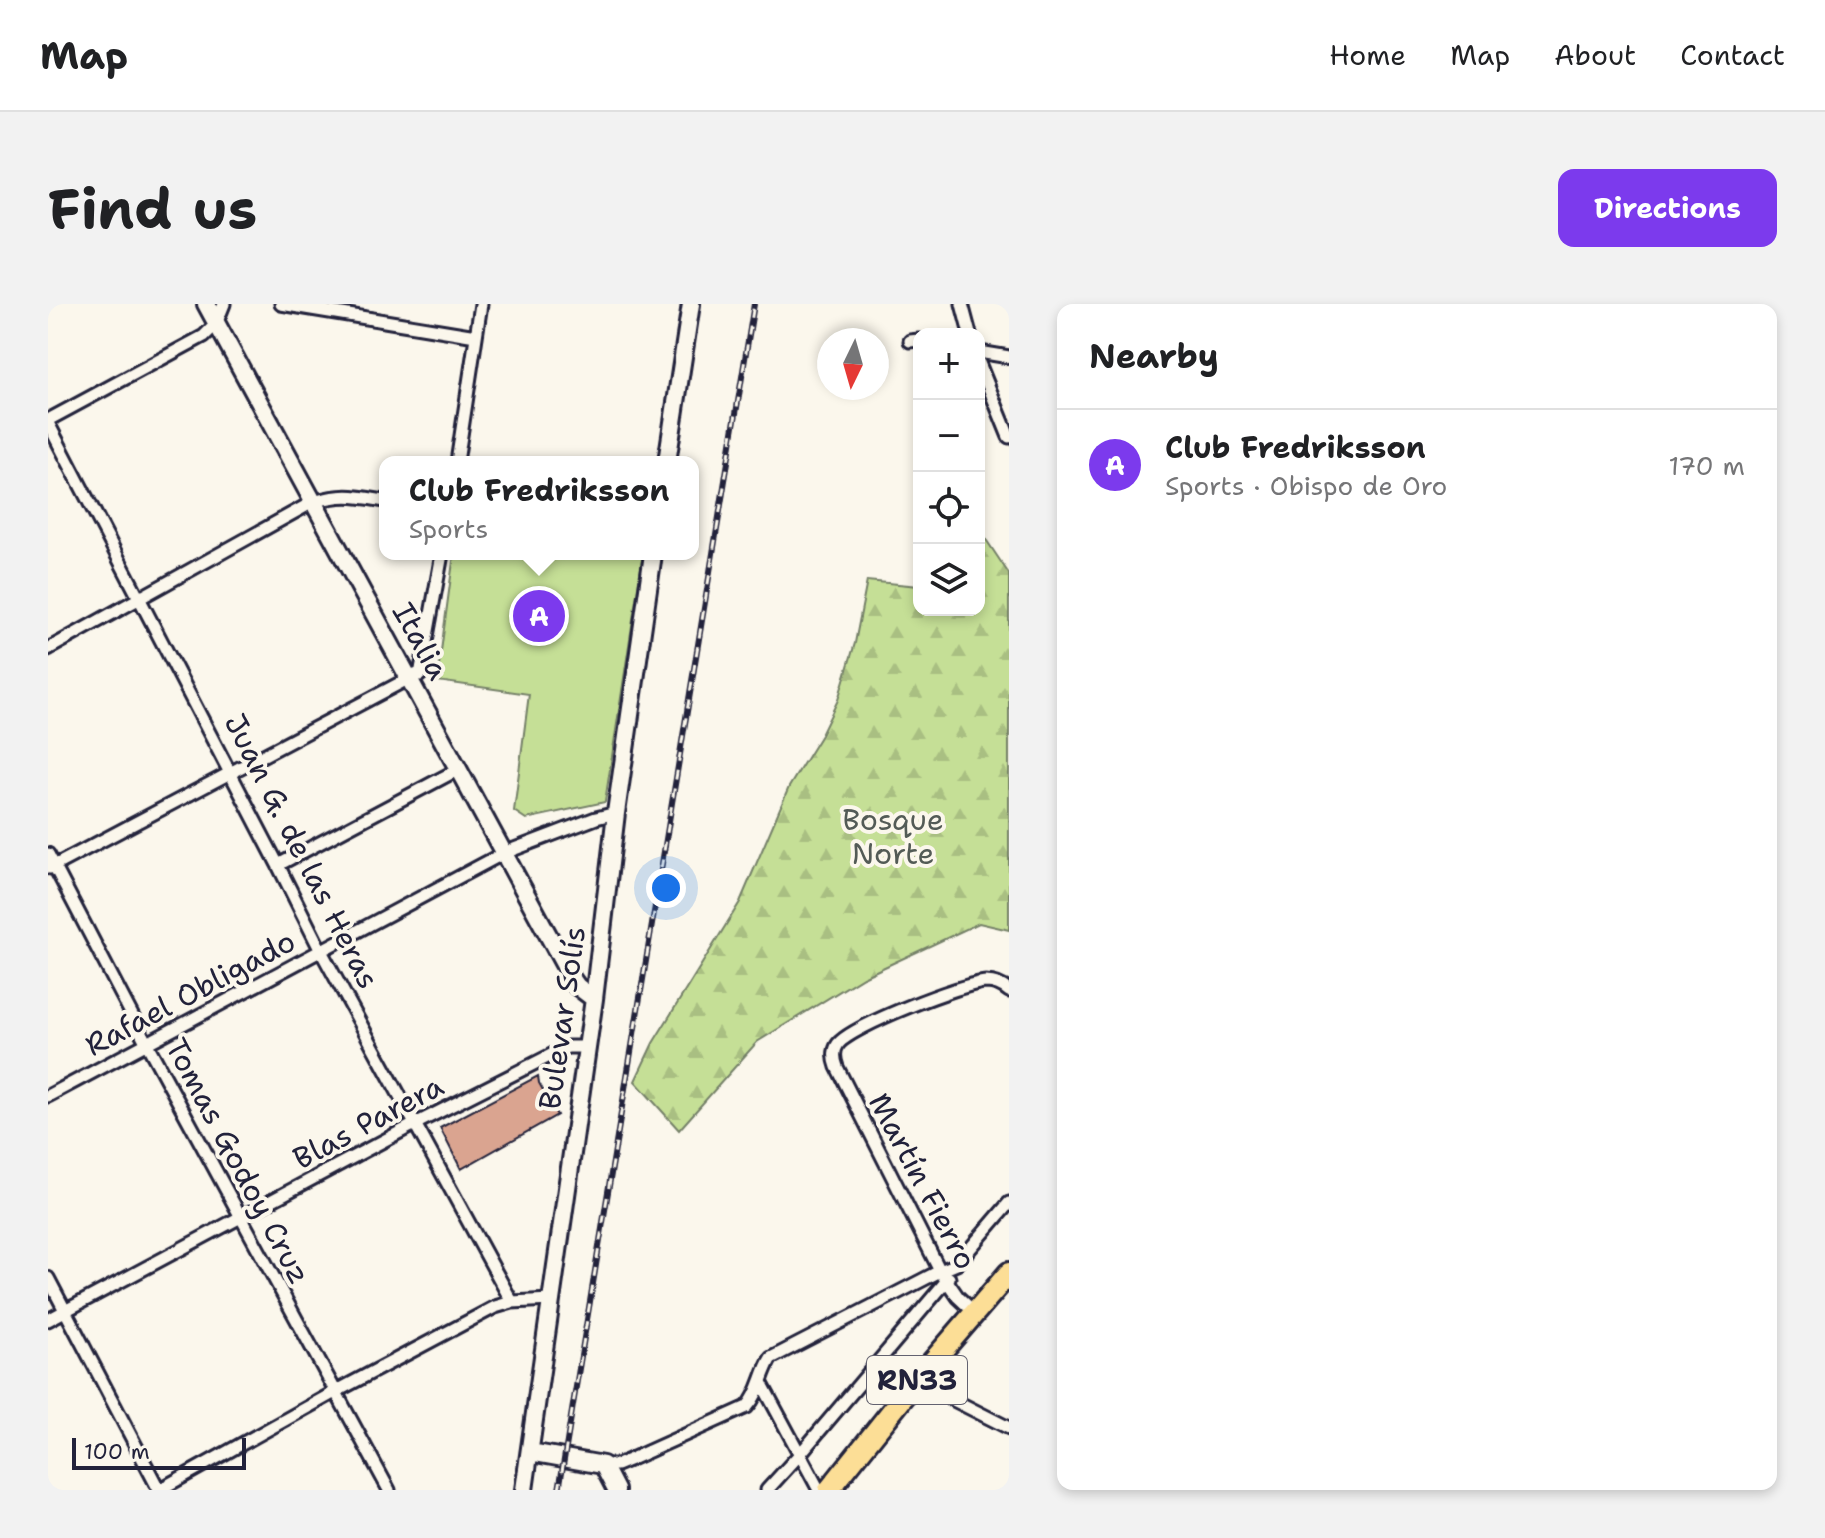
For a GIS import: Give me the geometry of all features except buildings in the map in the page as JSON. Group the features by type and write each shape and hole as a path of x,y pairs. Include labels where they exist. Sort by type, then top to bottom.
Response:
{"highway":[{"name":"RN33","path":"829,1490 916,1381 1009,1273"}],"street":[{"name":"Italia","path":"206,304 313,502 415,679 459,769 572,979 594,999"},
{"path":"48,421 204,336 216,324 224,304"},
{"path":"281,304 476,336"},
{"path":"458,456 481,304"},
{"path":"668,456 691,304"},
{"path":"962,304 968,328"},
{"path":"985,353 1009,357"},
{"path":"985,378 1009,437"},
{"name":"Juan G. de las Heras","path":"48,421 321,951 512,1302"},
{"path":"48,649 313,502 346,495 379,500"},
{"path":"51,868 415,679 441,560"},
{"name":"Bulevar Solís","path":"524,1490 652,560"},
{"path":"278,865 459,769"},
{"name":"Rafael Obligado","path":"48,1096 504,853 616,813"},
{"name":"Tomas Godoy Cruz","path":"48,854 51,868 389,1490"},
{"name":"Martín Fierro","path":"974,1312 943,1276 837,1067 834,1052 850,1034 935,997 984,982 998,984 1009,991"},
{"name":"Blas Parera","path":"48,1320 415,1124 567,1047 587,1047"},
{"path":"767,1490 800,1454 943,1276 1009,1203"},
{"path":"530,1452 603,1465 617,1465 629,1460 747,1407 771,1358 943,1276"},
{"path":"48,1278 159,1490 495,1307 512,1302 551,1300"},
{"path":"916,1381 1009,1428"},
{"path":"761,1382 819,1490"},
{"path":"603,1465 616,1490"}],"green space":[{"name":"Bosque Norte","path":"985,538 1009,574 1009,930 979,923 863,977 757,1042 679,1130 635,1081 653,1043 740,902 789,787 838,700 855,643 867,581 913,585 913,616 985,616"},
{"path":"453,560 642,560 605,802 526,819 514,811 529,694 437,681"}],"railway":[{"path":"559,1490 754,304"}],"place":[{"name":"Club Fredriksson","path":"539,616"}]}
